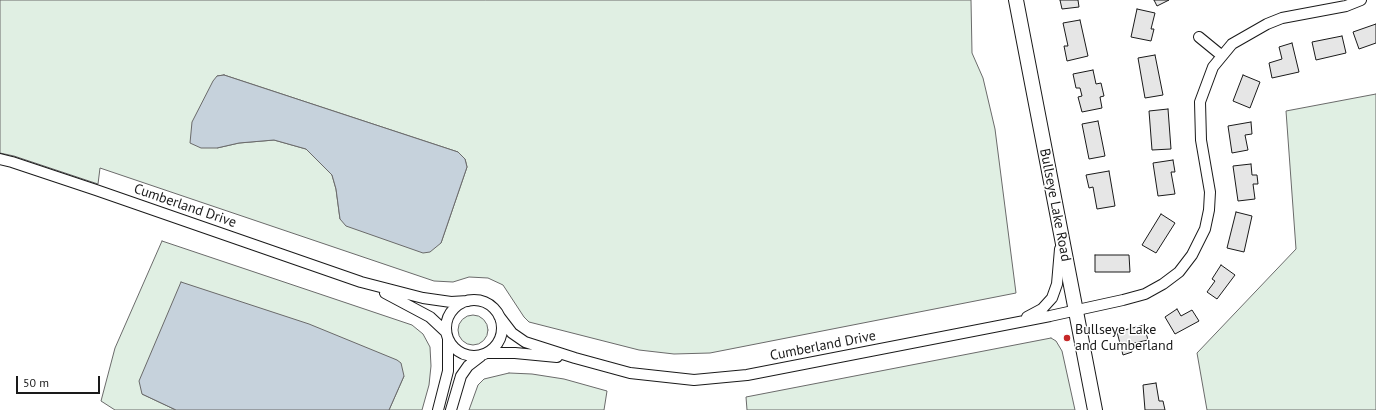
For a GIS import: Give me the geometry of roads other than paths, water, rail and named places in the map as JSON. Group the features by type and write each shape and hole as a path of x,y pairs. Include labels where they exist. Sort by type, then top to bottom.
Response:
{"street":[{"name":"Bullseye Lake Road","path":"1016,0 1095,410"},
{"name":"Cumberland Drive","path":"499,316 512,333 525,342 630,373 694,380 747,375 1019,322 1135,297 1155,289 1179,272 1198,246 1205,229 1210,201 1209,184 1201,140 1200,102 1213,67 1221,55 1232,44 1251,31 1282,18 1346,6 1361,0"},
{"path":"1198,37 1221,55"},
{"name":"Cumberland Drive","path":"0,159 96,190 361,282 422,298 451,302 468,301"},
{"path":"1019,322 1042,309 1052,298 1057,284 1061,233"},
{"name":"Cumberland Drive","path":"361,282 430,316 447,336"},
{"path":"438,410 448,371 446,324 453,310 460,304 478,300 494,308 499,316 502,336 494,348 468,366 461,376 451,410"},
{"path":"447,336 452,346 464,355 484,354"},
{"name":"Cumberland Drive","path":"484,354 515,353 575,358"}],"place":[{"name":"Bullseye Lake and Cumberland","path":"1067,338"}]}
